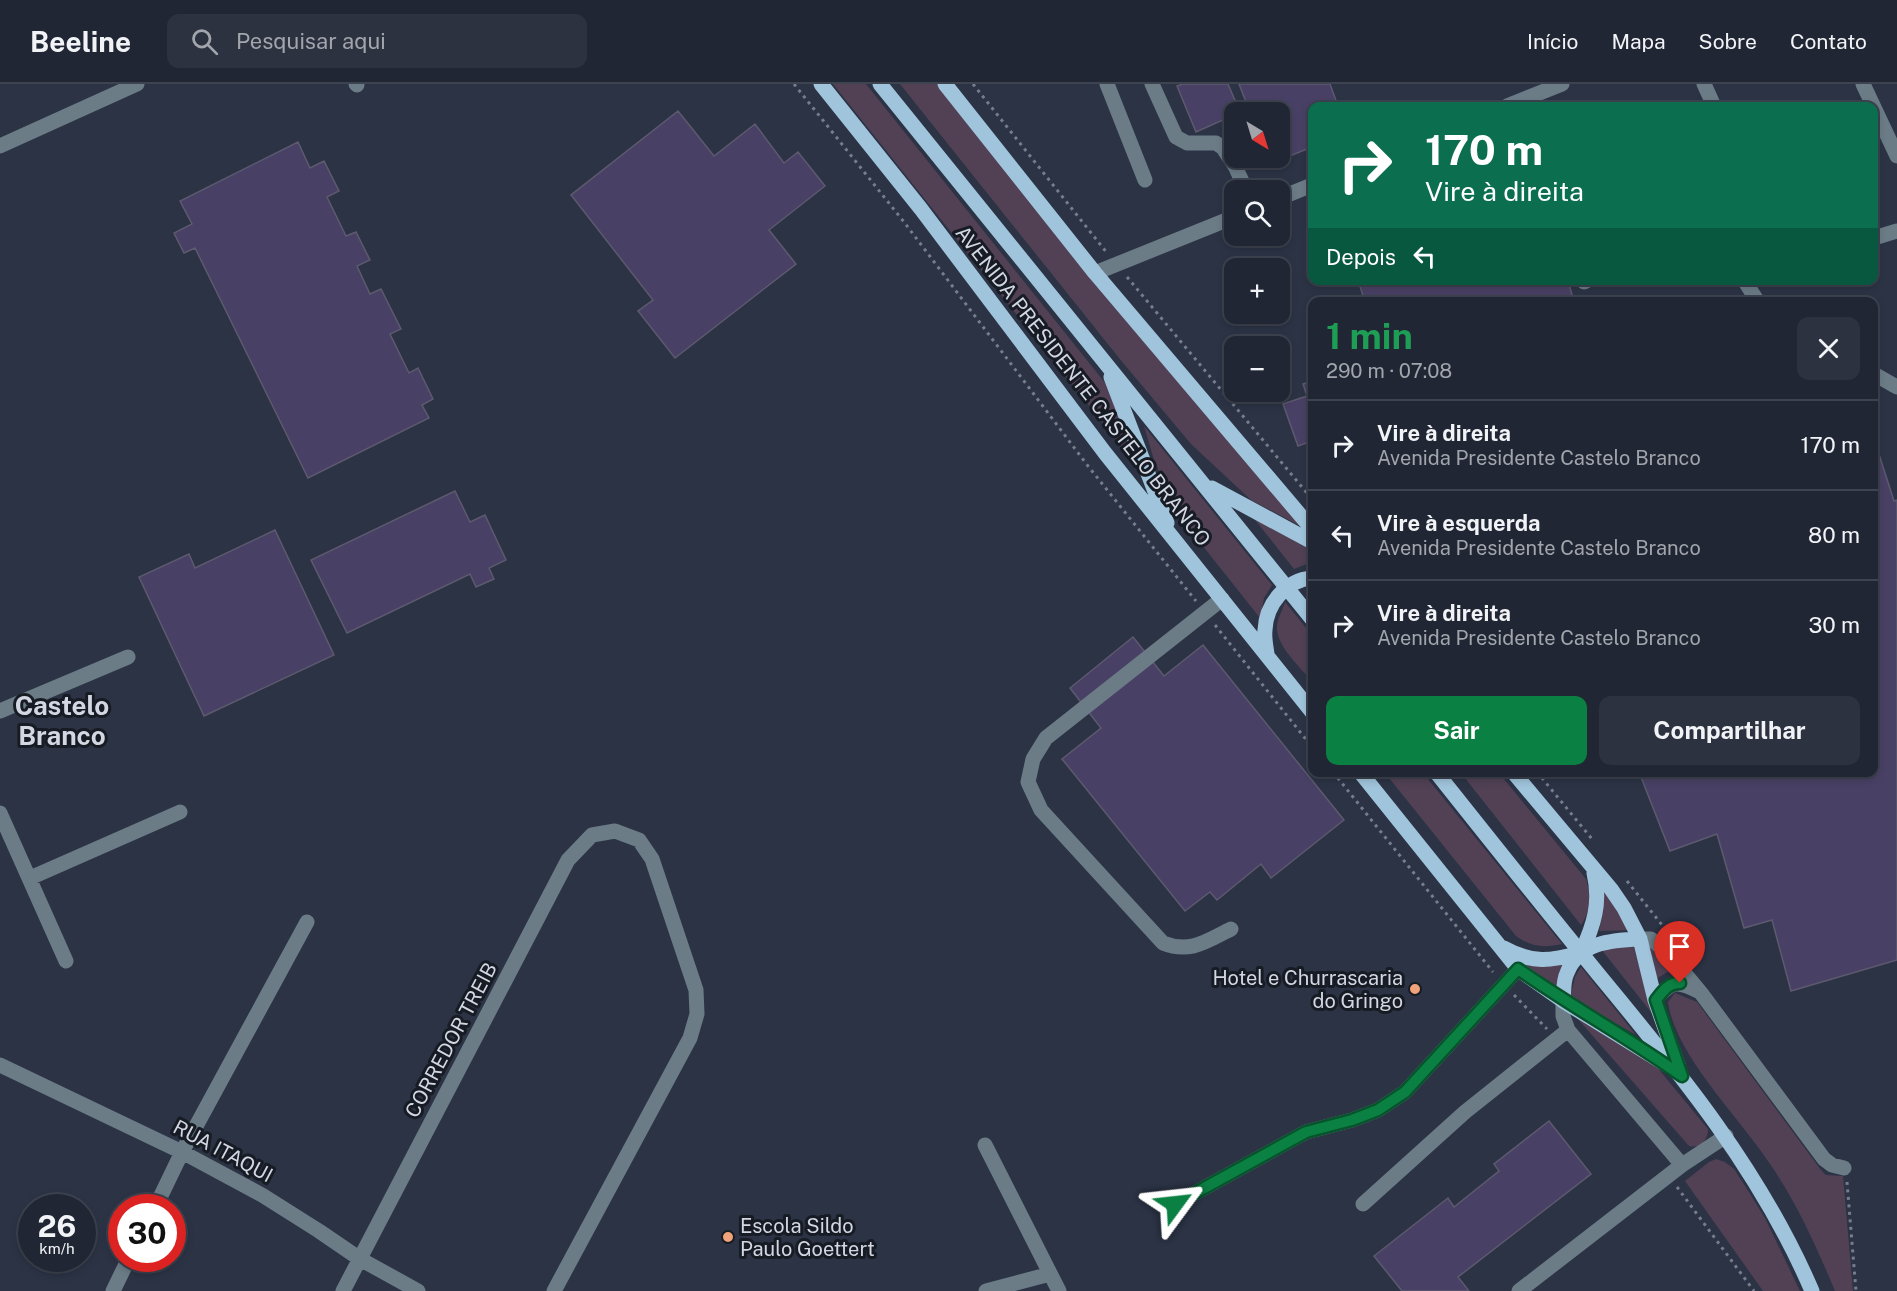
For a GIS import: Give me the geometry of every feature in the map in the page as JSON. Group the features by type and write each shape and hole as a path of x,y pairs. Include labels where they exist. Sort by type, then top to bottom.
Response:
{"main road":[{"name":"AVENIDA PRESIDENTE CASTELO BRANCO","path":"821,84 921,209 1105,453 1308,707"},
{"name":"AVENIDA PRESIDENTE CASTELO BRANCO","path":"880,84 1308,614"},
{"path":"945,84 1095,273 1308,524"},
{"path":"1105,363 1173,538"},
{"path":"1205,485 1308,540"},
{"path":"1267,655 1264,632 1266,618 1273,602 1287,587 1308,578"},
{"path":"1364,777 1518,969 1563,1001 1631,1041 1682,1076"},
{"path":"1440,777 1682,1076 1726,1136 1765,1197 1796,1254 1812,1291"},
{"path":"1517,777 1624,908 1640,939 1656,1000 1682,1076"},
{"path":"1563,1001 1567,970 1581,953 1592,930 1597,910 1598,888 1593,870"},
{"path":"1496,943 1518,955 1536,960 1555,959 1581,953 1600,943 1640,939"}],"street":[{"path":"0,146 137,84"},
{"path":"1107,84 1145,180"},
{"path":"1152,84 1176,137 1187,143 1216,143 1235,166 1241,180"},
{"path":"1521,102 1562,84"},
{"path":"1863,84 1872,102"},
{"path":"1707,85 1713,102"},
{"path":"1878,116 1897,156"},
{"path":"1290,194 1308,187"},
{"path":"1095,273 1224,221"},
{"path":"1878,237 1897,231"},
{"path":"1878,376 1897,387"},
{"path":"1222,598 1046,738 1033,759 1028,782 1041,810 1163,943 1175,948 1192,948 1231,929"},
{"path":"0,711 128,657"},
{"path":"30,878 180,812"},
{"path":"0,813 66,961"},
{"name":"CORREDOR TREIB","path":"343,1291 568,860 592,835 615,831 639,840 652,859 696,990 696,1014 690,1038 554,1291"},
{"path":"162,1194 182,1152 307,922"},
{"path":"1640,939 1652,939 1662,946 1701,993 1824,1159 1832,1165 1844,1168"},
{"path":"1175,1204 1306,1132 1352,1120 1378,1110 1405,1092 1518,969"},
{"path":"1656,1000 1666,988 1676,983 1686,985 1701,993"},
{"path":"1563,1001 1563,1016 1568,1030 1682,1165"},
{"path":"1363,1204 1465,1113 1568,1030"},
{"name":"RUA ITAQUI","path":"0,1065 182,1152 262,1195 360,1260 418,1291"},
{"path":"1519,1291 1682,1165 1726,1136"},
{"path":"985,1145 1059,1291"},
{"path":"113,1291 122,1272"},
{"path":"986,1291 1050,1274"}],"path":[{"path":"794,84 904,222 1088,466 1308,742"},
{"path":"973,84 1116,264 1308,494"}],"shaded area":[{"path":"833,84 866,84 1110,389 1143,473"},
{"path":"900,84 942,84 1302,527 1251,500 1191,444 1119,358"},
{"path":"1144,426 1272,585 1264,598 1260,618 1179,516 1154,460"},
{"path":"1252,516 1308,549 1308,564 1294,569"},
{"path":"1285,602 1308,630 1308,677 1280,641 1277,633 1278,619"},
{"path":"1388,777 1426,777 1562,944 1538,946 1516,936"},
{"path":"1464,777 1502,777 1586,879 1589,903 1587,914 1581,925"},
{"path":"1604,889 1632,930 1599,931 1603,914"},
{"path":"1649,942 1674,968 1656,979"},
{"path":"1633,945 1654,1016 1601,949"},
{"path":"1522,962 1565,962 1560,970 1557,988"},
{"path":"1581,967 1636,1035 1570,998 1575,977"},
{"path":"1675,993 1697,1002 1821,1170 1826,1175 1843,1176 1853,1291 1835,1291 1806,1226 1780,1179 1695,1064 1673,1022 1668,1002"},
{"path":"1577,1018 1656,1066 1708,1129 1703,1143 1693,1147 1689,1146"},
{"path":"1716,1159 1734,1169 1747,1189 1765,1218 1800,1291 1763,1291 1685,1181"}],"building":[{"path":"1228,84 1236,102 1224,102 1224,119 1196,132 1177,86"},
{"path":"1239,84 1330,84 1337,102 1308,102 1308,149 1290,156 1290,102 1246,102"},
{"path":"678,111 714,156 755,124 784,163 798,152 825,186 769,230 796,264 675,358 638,311 653,300 571,195"},
{"path":"298,142 310,168 324,161 339,191 327,197 346,236 356,232 370,260 357,266 370,294 381,289 401,329 390,334 409,373 418,368 433,399 422,405 429,418 308,478 195,248 184,253 174,233 192,224 180,201"},
{"path":"1360,285 1569,285 1573,297 1363,297"},
{"path":"1308,382 1308,442 1298,446 1283,404 1307,396 1303,384"},
{"path":"1878,451 1894,501 1897,500 1897,960 1791,991 1772,920 1744,928 1717,834 1670,851 1641,777 1878,777"},
{"path":"455,491 470,522 485,515 506,560 489,568 494,579 476,587 470,574 347,633 311,560"},
{"path":"275,530 334,655 204,716 139,577 189,554 195,568"},
{"path":"1133,637 1164,676 1203,645 1344,820 1271,878 1261,864 1217,900 1210,892 1185,911 1062,759 1101,728 1070,688"},
{"path":"1549,1121 1591,1174 1458,1277 1469,1291 1402,1291 1374,1256 1448,1198 1454,1207 1499,1171 1494,1164"}],"place":[{"name":"Hotel e Churrascaria do Gringo","path":"1415,989"},
{"name":"Escola Sildo Paulo Goettert","path":"728,1237"}],"district":[{"name":"Castelo Branco","path":"62,721"}],"route":[{"path":"1175,1204 1306,1132 1352,1120 1378,1110 1405,1092 1518,969 1563,1001 1631,1041 1682,1076 1656,1000 1666,988 1680,983"}]}
